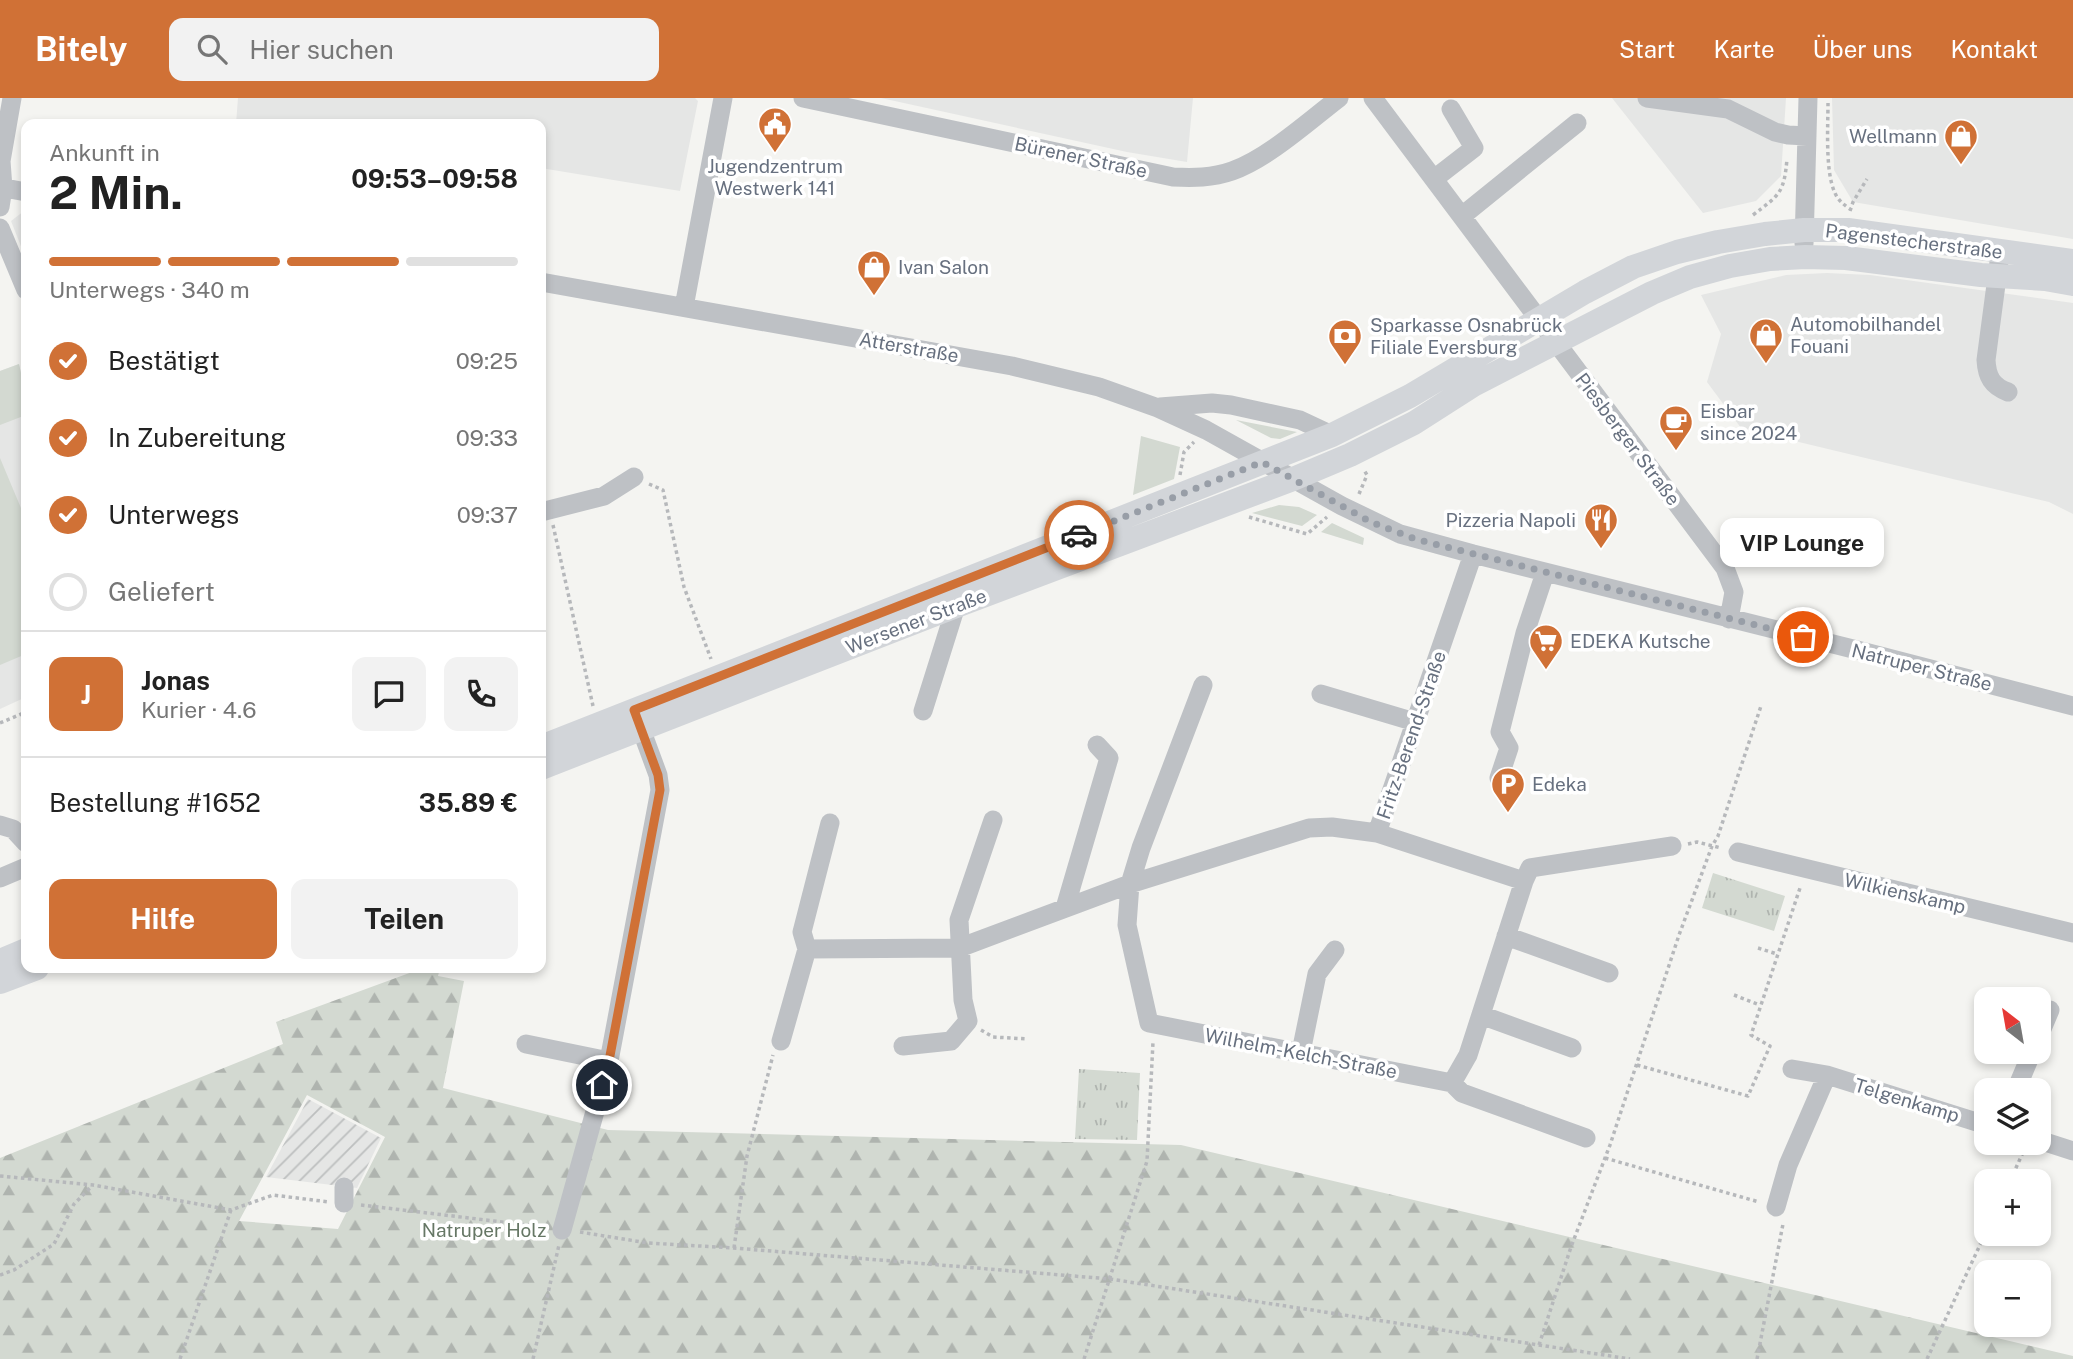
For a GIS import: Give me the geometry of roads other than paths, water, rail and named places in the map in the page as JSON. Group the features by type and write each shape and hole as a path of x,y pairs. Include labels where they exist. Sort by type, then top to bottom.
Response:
{"main road":[{"name":"Pagenstecherstraße","path":"1262,462 1332,435 1410,396 1585,292 1633,267 1677,252 1765,234 1804,230 1848,230 2073,261"},
{"name":"Pagenstecherstraße","path":"1293,479 1383,440 1475,384 1652,293 1690,277 1756,261 1805,257 1846,258 2073,284"},
{"name":"Wersener Straße","path":"546,765 718,677 1262,462"},
{"name":"Wersener Straße","path":"546,745 597,725 637,719 956,606 1293,479"},
{"path":"0,961 21,952"},
{"path":"0,982 24,973"}],"street":[{"path":"12,98 1,161 1,194 21,192"},
{"path":"684,307 722,132 723,98"},
{"name":"Bürener Straße","path":"803,98 1172,177 1198,179 1233,171 1264,154 1339,98"},
{"name":"Piesberger Straße","path":"1373,98 1725,568 1734,592 1729,620"},
{"path":"1647,98 1728,109 1775,132 1798,136"},
{"path":"1805,257 1798,136 1808,98"},
{"path":"1434,179 1474,148 1451,109"},
{"path":"1462,216 1577,123"},
{"path":"0,228 21,278"},
{"path":"1923,267 1927,241"},
{"path":"2001,251 1986,372 1998,388 2008,392"},
{"name":"Atterstraße","path":"546,283 1012,366 1099,387 1158,408 1206,430 1293,479"},
{"path":"1158,408 1212,403 1231,405 1300,420 1332,435"},
{"path":"546,511 604,496 634,477"},
{"name":"Natruper Straße","path":"1293,479 1390,530 1429,543 2073,706"},
{"name":"Fritz-Berend-Straße","path":"807,949 959,948 1130,884 1309,828 1332,827 1377,833 1473,554"},
{"path":"1499,778 1510,748 1500,732 1525,633 1545,573"},
{"path":"923,711 956,606"},
{"path":"1130,884 1203,685"},
{"path":"1321,694 1415,722"},
{"path":"562,1230 609,1061 660,790 658,775 637,719"},
{"path":"1065,908 1109,758 1097,745"},
{"path":"903,1046 951,1041 968,1021 963,1000 959,920 993,820"},
{"path":"781,1041 807,949 802,932 830,823"},
{"path":"0,825 13,829 21,838"},
{"path":"1377,833 1524,881"},
{"path":"1452,1083 1468,1055 1530,868 1672,846"},
{"name":"Wilkienskamp","path":"1738,852 2073,933"},
{"path":"0,878 21,869"},
{"name":"Wilhelm-Kelch-Straße","path":"1130,884 1127,925 1149,1023 1452,1083 1462,1093 1586,1138"},
{"path":"1506,936 1609,974"},
{"path":"1301,1052 1317,974 1335,950"},
{"path":"1481,1015 1572,1048"},
{"path":"526,1044 609,1061"},
{"name":"Telgenkamp","path":"1792,1069 1827,1075 1974,1121"},
{"path":"1776,1207 1788,1165 1827,1075"},
{"path":"2051,1144 2073,1151"}],"place":[{"name":"Jugendzentrum Westwerk 141","path":"775,154"},
{"name":"Wellmann","path":"1961,166"},
{"name":"Ivan Salon","path":"874,297"},
{"name":"Automobilhandel Fouani","path":"1766,365"},
{"name":"Sparkasse Osnabrück Filiale Eversburg","path":"1345,366"},
{"name":"Eisbar since 2024","path":"1676,452"},
{"name":"Pizzeria Napoli","path":"1601,550"},
{"name":"VIP Lounge","path":"1803,637"},
{"name":"EDEKA Kutsche","path":"1546,671"},
{"name":"Edeka","path":"1508,814"}],"park label":[{"name":"Natruper Holz","path":"484,1230"}]}
